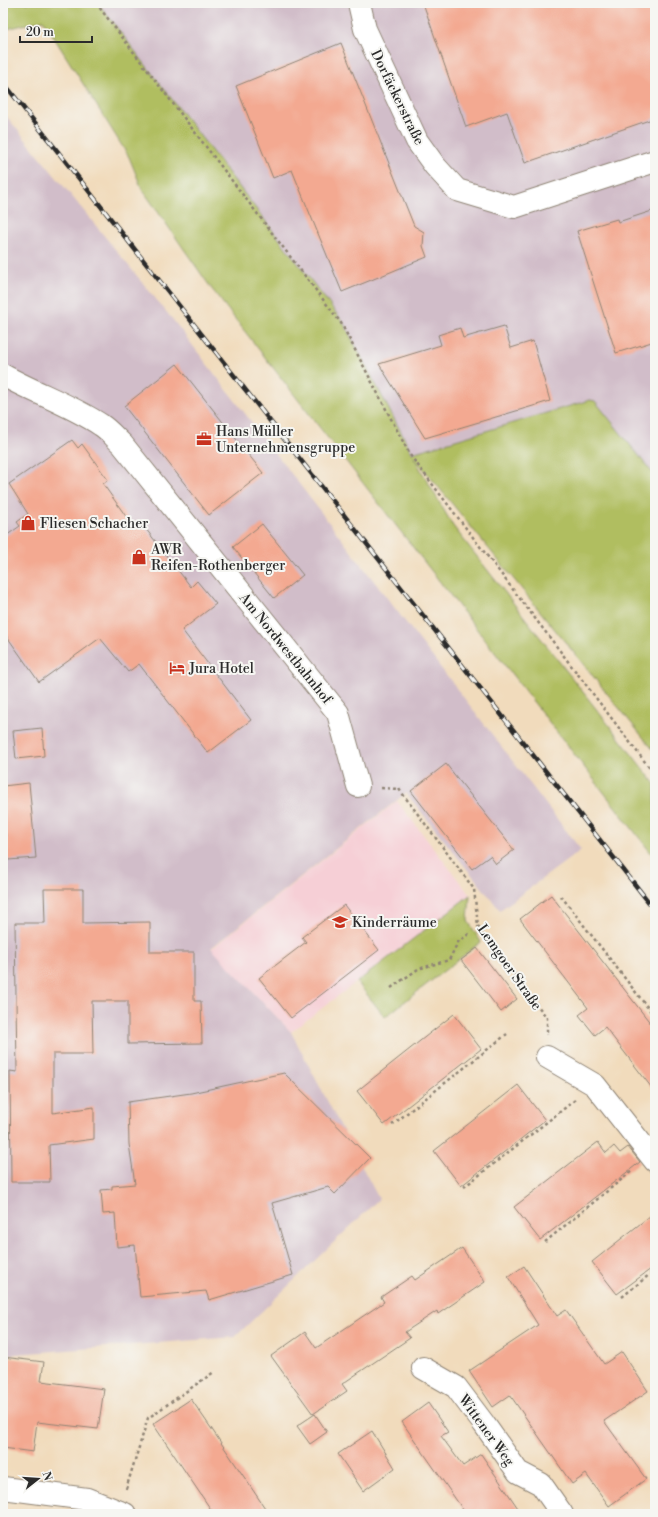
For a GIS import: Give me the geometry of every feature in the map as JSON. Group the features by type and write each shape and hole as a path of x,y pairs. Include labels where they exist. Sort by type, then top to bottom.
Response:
{"street":[{"name":"Dorfäckerstraße","path":"359,3 364,30 417,141 435,166 457,190 514,207 655,161"},
{"name":"Am Nordwestbahnhof","path":"3,375 24,387 79,412 103,426 122,444 338,713 358,786"},
{"path":"547,1057 595,1085 653,1158"},
{"name":"Wittener Weg","path":"423,1368 456,1387 518,1472 541,1484 562,1514"},
{"path":"3,1488 87,1499 122,1513"}],"path":[{"path":"96,3 341,323 410,455 655,775"},
{"name":"Lemgoer Straße","path":"358,786 399,789 474,889 478,926 547,1018 547,1057"},
{"path":"560,896 655,1017"},
{"path":"391,988 418,968 449,960 458,942 470,933"},
{"path":"392,1125 507,1034"},
{"path":"464,1188 595,1085"},
{"path":"545,1242 653,1158"},
{"path":"622,1297 655,1270"},
{"path":"122,1513 148,1418 214,1372"}],"shaded area":[{"path":"98,3 655,3 655,476 595,401 590,400 412,453 343,322"},
{"path":"3,112 173,320 581,850 500,910 406,793 211,948 291,1032 379,1199 235,1337 3,1355"},
{"name":"Kinderräume","path":"397,801 470,895 291,1032 211,949"}],"green space":[{"path":"3,3 98,3 343,322 412,453 590,400 595,401 655,476 655,752 413,456 453,526 655,784 655,858 211,288 142,189 129,157 43,20 3,30"},
{"path":"470,895 468,921 481,942 385,1017 357,982"}],"building":[{"path":"423,3 655,3 655,118 525,163 507,112 466,127"},
{"path":"341,43 414,226 424,232 423,246 427,257 342,292 292,170 273,178 236,86"},
{"path":"655,210 655,341 616,353 577,231 617,219 618,222"},
{"path":"504,326 511,348 533,341 550,401 425,438 379,364 441,345 438,335 460,328 463,338"},
{"path":"177,364 263,473 209,515 124,406"},
{"path":"72,440 78,448 82,444 108,480 103,484 135,529 142,524 191,587 197,581 216,604 182,630 251,720 208,753 139,664 128,672 100,638 39,682 3,631 3,538 20,526 17,522 28,514 9,484"},
{"path":"262,524 303,575 274,598 233,547"},
{"path":"42,728 44,756 16,759 13,731"},
{"path":"446,764 514,850 496,864 490,856 472,869 411,791"},
{"path":"29,783 36,858 8,860 3,805 3,786"},
{"path":"44,889 83,889 83,923 150,922 150,952 194,952 194,1001 201,1001 202,1043 128,1044 128,1001 92,1001 93,1054 53,1054 53,1113 94,1107 94,1139 49,1145 50,1182 11,1182 10,1071 17,1072 15,923 45,923"},
{"path":"551,895 655,1029 655,1092 605,1027 595,1035 579,1015 588,1008 520,919"},
{"path":"344,905 379,950 291,1018 259,978 306,942 302,937"},
{"path":"477,948 517,999 501,1012 461,960"},
{"path":"454,1014 481,1049 384,1125 357,1091"},
{"path":"284,1073 370,1158 335,1194 328,1187 272,1203 293,1275 209,1300 206,1291 140,1297 135,1245 117,1247 115,1213 103,1214 101,1190 112,1189 112,1186 135,1184 129,1144 128,1102 191,1093"},
{"path":"518,1085 545,1120 461,1186 434,1151"},
{"path":"598,1142 606,1153 614,1146 620,1153 628,1147 640,1162 540,1240 514,1207"},
{"path":"655,1212 655,1266 617,1294 592,1262"},
{"path":"462,1248 485,1282 438,1314 437,1311 405,1332 410,1338 342,1384 347,1391 313,1414 271,1356 305,1332 316,1348 384,1302 381,1297 412,1276 415,1280"},
{"path":"524,1266 557,1316 566,1310 604,1364 622,1352 648,1391 604,1421 646,1479 609,1506 586,1474 572,1484 510,1395 493,1407 469,1371 538,1325 508,1277"},
{"path":"3,1357 44,1362 41,1381 104,1389 98,1429 37,1422 33,1452 3,1448"},
{"path":"191,1399 269,1514 214,1514 153,1424"},
{"path":"428,1403 448,1432 441,1436 463,1466 481,1454 522,1514 466,1514 402,1422"},
{"path":"315,1414 327,1432 310,1444 297,1426"},
{"path":"372,1431 395,1468 363,1491 338,1454"}],"railway":[{"path":"3,82 655,910"}],"place":[{"name":"Hans Müller Unternehmensgruppe","path":"204,439"},
{"name":"Fliesen Schacher","path":"28,523"},
{"name":"AWR Reifen-Rothenberger","path":"139,557"},
{"name":"Jura Hotel","path":"177,668"},
{"name":"Kinderräume","path":"340,922"}]}
